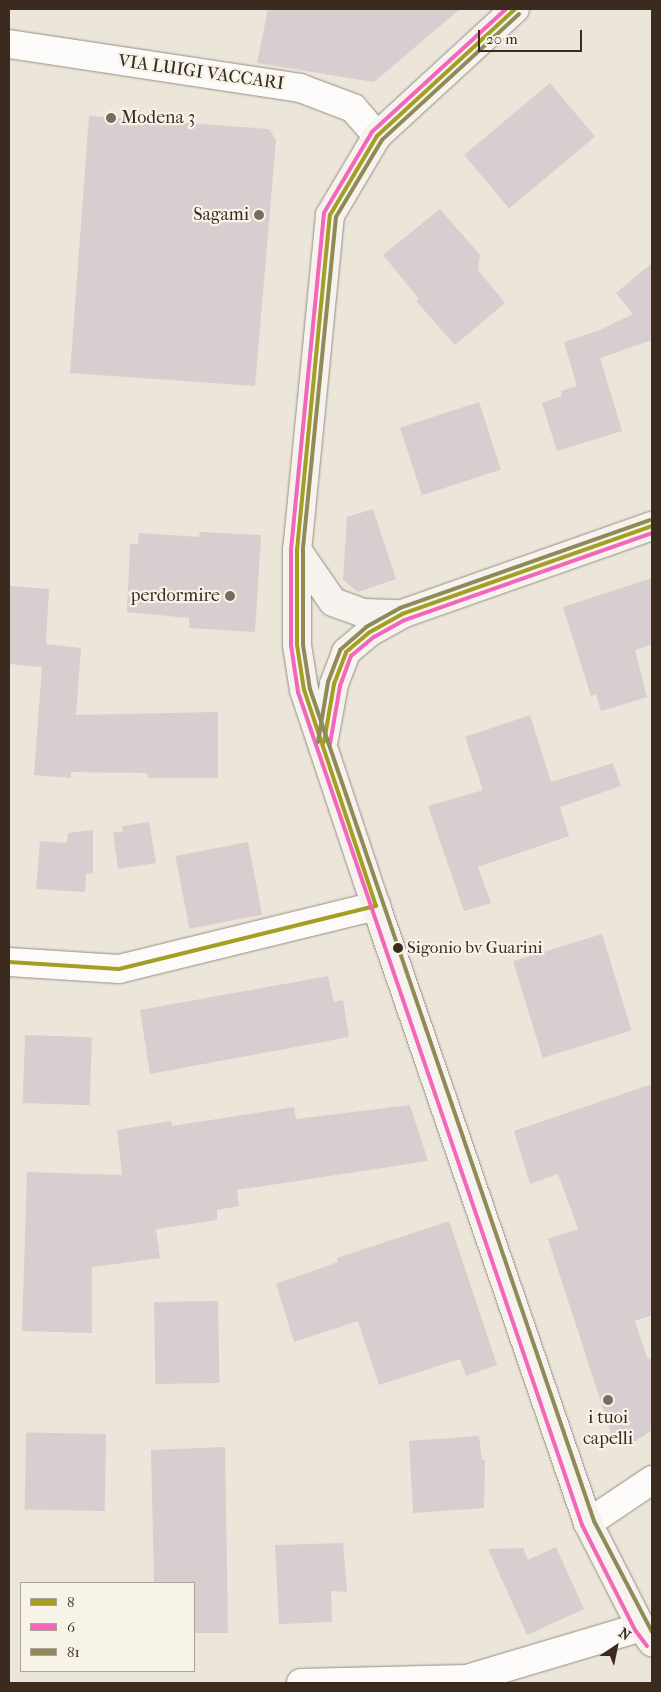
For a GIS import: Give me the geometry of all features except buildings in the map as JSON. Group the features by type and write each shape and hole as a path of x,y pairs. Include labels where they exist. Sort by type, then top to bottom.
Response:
{"street":[{"path":"301,1683 467,1679 647,1634 588,1523 376,906 324,741 304,690 297,645 297,550 330,215 377,136 515,9"},
{"name":"VIA LUIGI VACCARI","path":"9,44 300,88 353,108 377,136"},
{"path":"324,741 334,684 346,652 370,632 402,614 652,526"},
{"path":"297,550 333,602 364,614 402,614"},
{"path":"9,962 119,969 376,906"},
{"path":"588,1523 652,1480"}],"transit line":[{"name":"6","path":"506,9 372,132 324,213 291,549 291,645 298,692 582,1525 635,1630 647,1646"},
{"name":"8","path":"376,906 304,690 297,645 297,550 330,215 377,136 515,9"},
{"name":"81","path":"519,14 382,140 336,217 303,550 303,645 310,689 594,1521 652,1632"},
{"name":"81","path":"318,742 328,682 340,650 366,627 400,608 650,520"},
{"name":"8","path":"324,742 334,684 346,652 370,632 402,614 652,526"},
{"name":"6","path":"330,744 340,686 351,656 374,637 405,620 652,533"},
{"name":"8","path":"9,962 119,969 376,906"}],"place":[{"name":"Modena 3","path":"111,118"},
{"name":"Sagami","path":"259,215"},
{"name":"perdormire","path":"230,596"},
{"name":"Sigonio bv Guarini","path":"398,948"},
{"name":"i tuoi capelli","path":"608,1400"}]}
